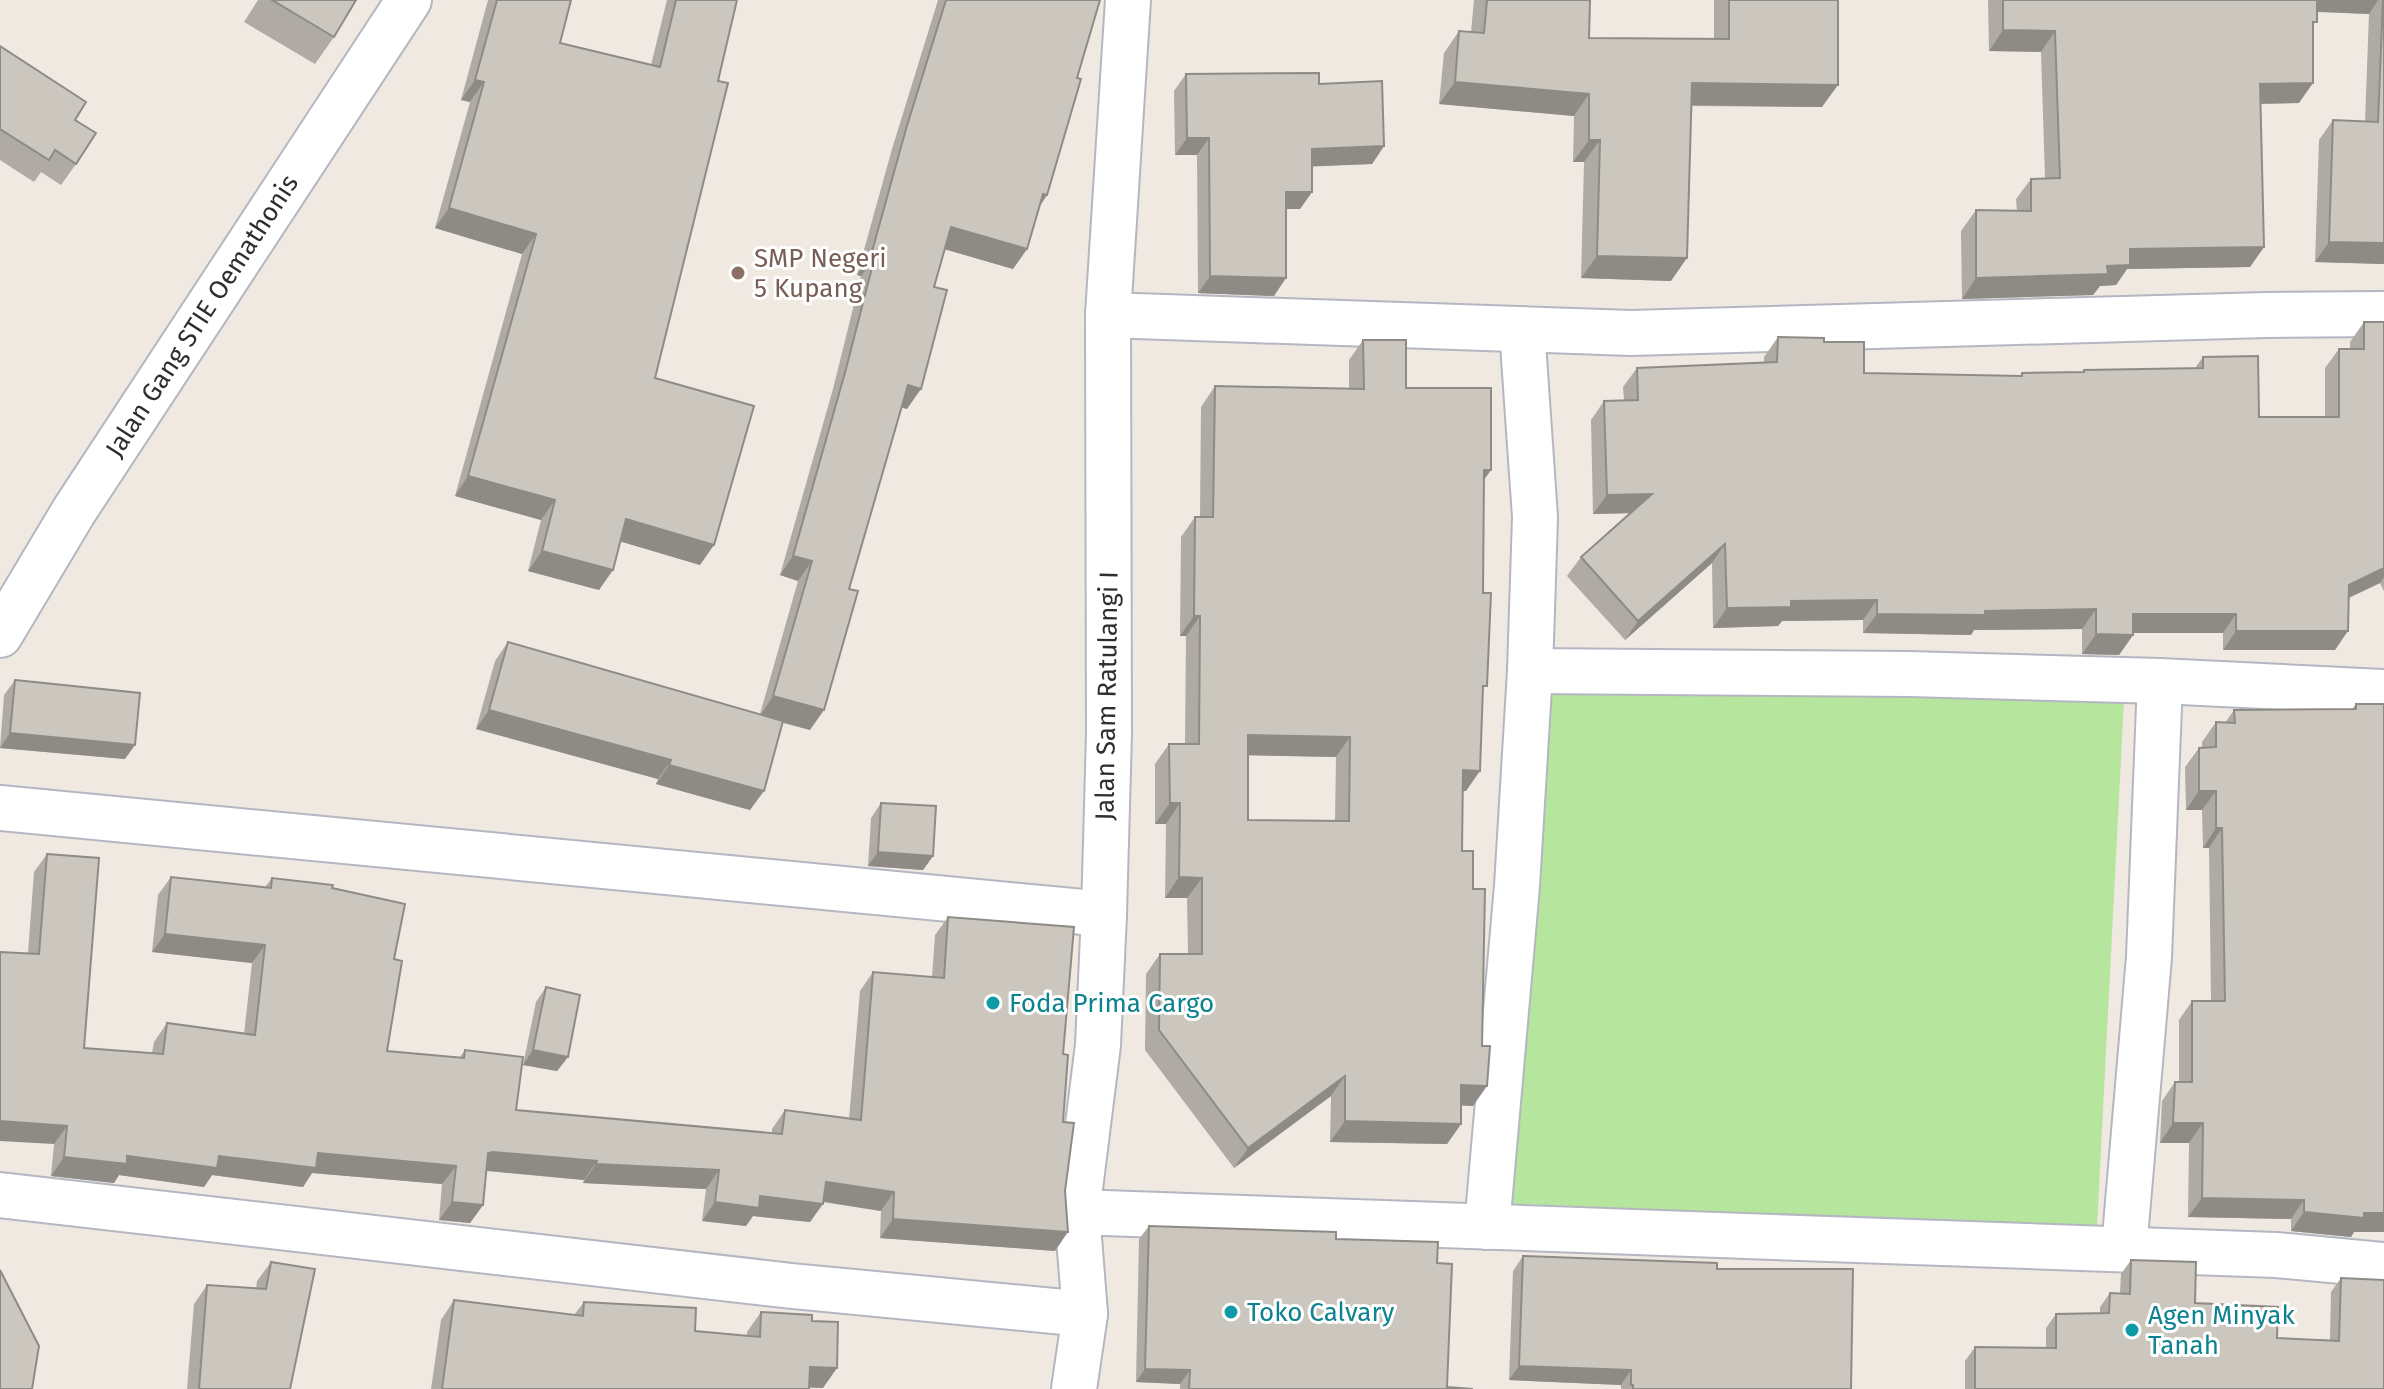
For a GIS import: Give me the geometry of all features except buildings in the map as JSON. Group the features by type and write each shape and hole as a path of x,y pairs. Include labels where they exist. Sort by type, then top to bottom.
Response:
{"street":[{"name":"Jalan Gang STIE Oemathonis","path":"0,635 74,511 409,0"},
{"name":"Jalan Sam Ratulangi I","path":"1074,1389 1085,1314 1077,1212 1098,1045 1104,914 1109,734 1108,315 1128,0"},
{"path":"1108,315 1631,333 2234,315 2384,314"},
{"path":"1487,1227 1517,886 1530,671 1535,517 1522,329"},
{"path":"1530,671 1909,674 2160,681 2384,692"},
{"path":"2124,1249 2149,957 2160,681"},
{"path":"0,808 1104,914"},
{"path":"0,1195 792,1286 1085,1314"},
{"path":"1077,1212 2276,1255 2384,1265"}],"green space":[{"path":"1514,678 2125,681 2097,1227 1493,1203"}],"place":[{"name":"SMP Negeri 5 Kupang","path":"738,273"},
{"name":"Foda Prima Cargo","path":"993,1003"},
{"name":"Toko Calvary","path":"1231,1312"},
{"name":"Agen Minyak Tanah","path":"2132,1330"}]}
